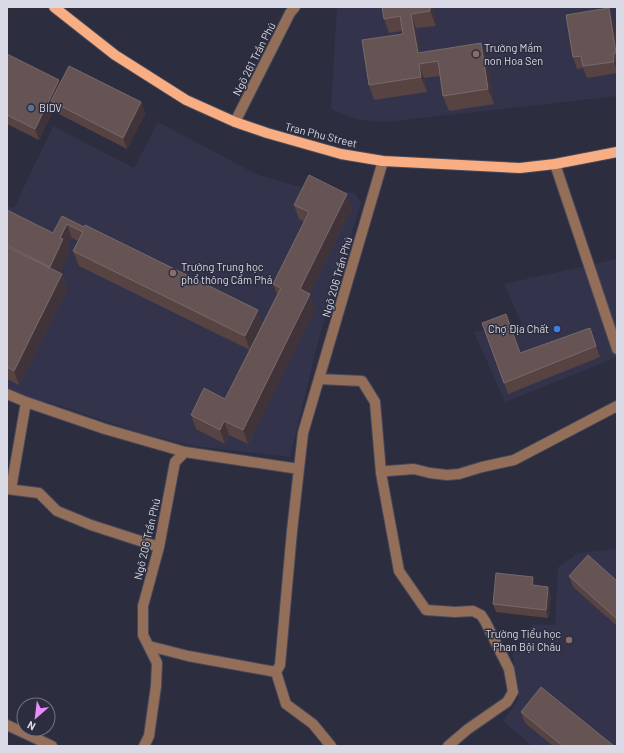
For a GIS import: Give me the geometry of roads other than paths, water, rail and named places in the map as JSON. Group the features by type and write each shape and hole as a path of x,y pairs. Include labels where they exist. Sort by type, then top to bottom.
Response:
{"main road":[{"name":"Tran Phu Street","path":"54,7 115,55 186,100 235,122 267,133 341,154 383,161 520,168 555,164 617,152"}],"street":[{"name":"Ngõ 261 Trần Phú","path":"235,122 290,13 295,7"},
{"name":"Ngõ 206 Trần Phú","path":"276,672 280,665 292,531 303,433 383,161"},
{"path":"555,164 617,349"},
{"path":"319,379 362,381 375,402 382,473 399,571 426,610 455,612 473,611 481,615 509,669 514,692 507,702 468,729 448,746"},
{"path":"7,394 105,429 184,452 299,469"},
{"path":"26,402 9,489 40,493 58,511 91,525 159,547"},
{"path":"382,473 387,471 414,469 447,475 459,474 514,460 617,406"},
{"name":"Ngõ 206 Trần Phú","path":"144,746 149,736 156,686 156,663 143,635 143,606 159,547 175,462 184,452"},
{"path":"149,646 188,656 276,672 286,704 313,724 331,746"},
{"path":"7,724 52,746"}],"place":[{"name":"Trường Mầm non Hoa Sen","path":"476,54"},
{"name":"BIDV","path":"31,108"},
{"name":"Trường Trung học phổ thông Cẩm Phả","path":"173,273"},
{"name":"Chợ Địa Chất","path":"557,329"},
{"name":"Trường Tiểu học Phan Bội Châu","path":"569,640"}]}
